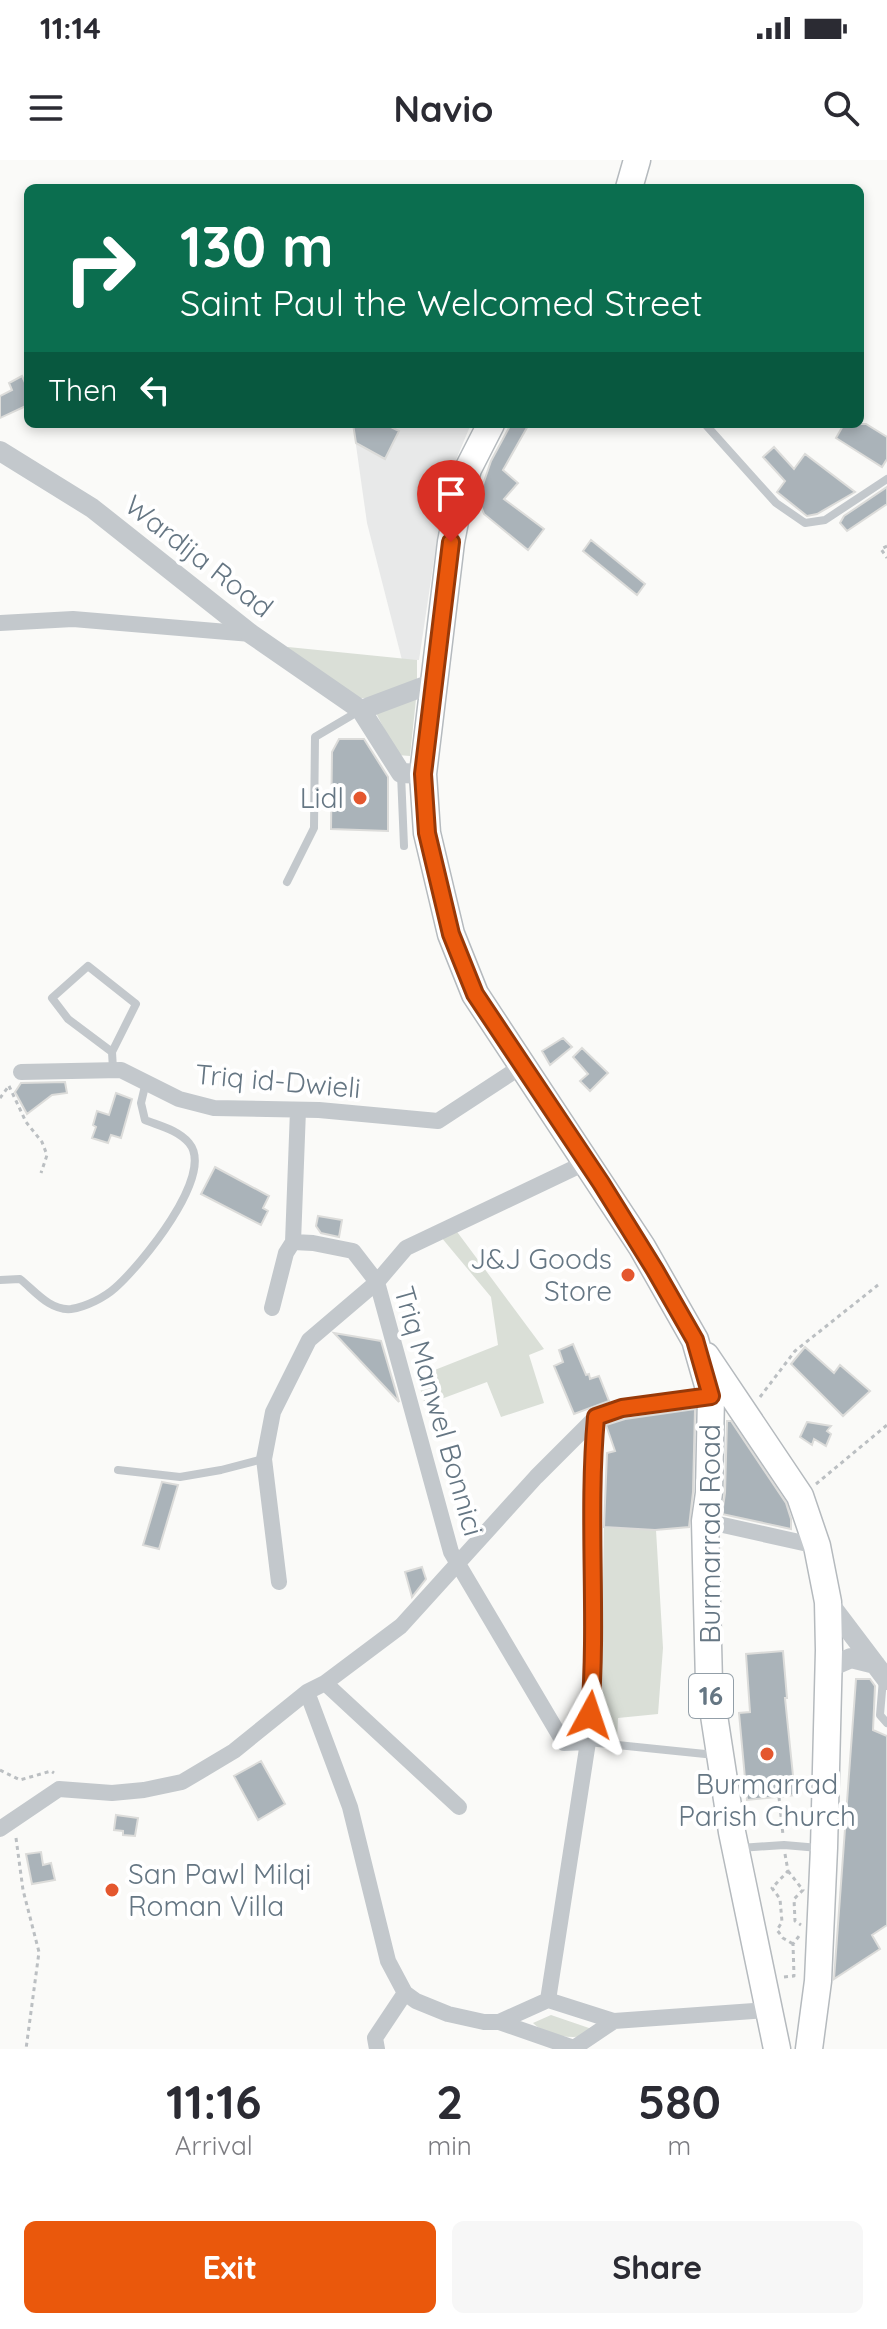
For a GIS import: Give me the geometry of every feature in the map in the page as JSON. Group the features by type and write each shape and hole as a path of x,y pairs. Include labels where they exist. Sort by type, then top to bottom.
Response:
{"main road":[{"path":"630,184 637,160"},
{"name":"Burmarrad Road","path":"489,428 468,469 459,501 433,683 412,774 451,934 475,994 642,1247 695,1340 711,1396 709,1493 705,1521 709,1683 736,1848 773,2029"},
{"name":"16","path":"695,1340 800,1496 817,1546 828,1602 824,1848 818,1981 810,2042"},
{"path":"773,2029 810,2042"}],"street":[{"name":"Wardija Road","path":"0,451 92,508 251,634 361,710 412,774"},
{"path":"0,623 73,619 251,634"},
{"path":"361,710 433,683"},
{"name":"Triq id-Dwieli","path":"21,1072 112,1060 126,1071 184,1101 214,1108 298,1110 438,1121 522,1066"},
{"path":"272,1308 286,1253 293,1242 298,1110"},
{"path":"279,1582 264,1459 273,1412 309,1340 377,1282 406,1248 587,1162"},
{"name":"Triq Manwel Bonnici","path":"293,1242 353,1251 377,1282 451,1552 564,1743 588,1742"},
{"path":"6,1823 59,1789 112,1793 182,1782 234,1751 307,1692 325,1683 401,1626 565,1446 596,1417 622,1408 711,1396"},
{"path":"548,2000 588,1742 594,1661 593,1455 596,1417"},
{"path":"565,1446 581,1457 593,1455"},
{"path":"705,1521 817,1546"},
{"path":"828,1602 883,1670"},
{"path":"828,1668 851,1658 883,1670"},
{"path":"325,1683 459,1807"},
{"path":"307,1692 350,1807 388,1961 405,1993 448,2014 499,2022 574,2048 614,2021"},
{"path":"377,2049 375,2038 405,1993"},
{"path":"499,2022 548,2000 614,2021 773,2029"}],"lane":[{"path":"709,428 776,503 805,523 825,520 887,479"},
{"path":"287,882 314,828 315,737 361,710"},
{"path":"404,846 412,774"},
{"path":"88,966 136,1004 112,1060 68,1019 52,998 88,966"},
{"path":"0,1280 20,1279 50,1305 70,1309 113,1290 149,1253 180,1206 196,1160 190,1144 176,1133 145,1120 141,1103 146,1082"},
{"path":"118,1470 180,1477 264,1459"},
{"path":"883,1670 880,1715 887,1723"},
{"path":"588,1742 720,1755"},
{"path":"736,1848 784,1845 824,1848"}],"path":[{"path":"887,546 881,549 887,558"},
{"path":"9,1086 26,1122 42,1142 47,1155 41,1173"},
{"path":"746,1414 795,1351 878,1285"},
{"path":"800,1496 887,1425"},
{"path":"0,1770 20,1780 51,1771 61,1779 63,1789"},
{"path":"761,1979 794,1976 793,1944 800,1935 801,1925 795,1921 794,1899 803,1890 788,1871 779,1797"},
{"path":"6,1823 39,1952 26,2049"},
{"path":"788,1871 772,1888 780,1899 782,1922 777,1930 793,1944"}],"shaded area":[{"path":"354,428 469,428 445,486 419,660 402,660 367,523"},
{"path":"288,647 417,660 417,680 370,698 360,698 286,650"},
{"path":"416,699 410,756 397,755 375,711"},
{"path":"455,1229 544,1349 529,1355 544,1403 501,1417 487,1382 425,1405 417,1377 498,1345 491,1297 441,1237"},
{"path":"604,1527 656,1530 663,1648 658,1714 618,1718 617,1742 600,1739"},
{"path":"551,2015 589,2028 590,2034 560,2036 533,2023"}],"building":[{"path":"22,376 24,407 0,418 0,396 12,390 9,383"},
{"path":"866,424 887,437 887,459 882,467 836,438 842,428 864,428"},
{"path":"354,428 393,428 399,431 385,459 356,443"},
{"path":"509,428 527,428 503,470 518,483 504,499 544,529 528,550 484,514 478,499 491,461"},
{"path":"774,447 794,469 805,454 855,492 817,514 807,516 777,492 785,481 763,457"},
{"path":"887,487 887,504 847,531 840,523 844,516"},
{"path":"591,540 645,584 637,595 583,551"},
{"name":"Lidl","path":"339,739 364,739 388,777 388,831 331,829 332,752"},
{"path":"563,1038 572,1047 550,1065 542,1051"},
{"path":"582,1048 608,1073 590,1091 580,1081 588,1074 573,1057"},
{"path":"65,1082 67,1093 52,1095 27,1114 15,1092 21,1083"},
{"path":"116,1093 132,1099 121,1138 111,1135 108,1143 92,1138 97,1111 109,1115"},
{"path":"215,1167 269,1196 263,1208 268,1211 261,1225 201,1194"},
{"path":"318,1216 342,1220 339,1237 321,1233 316,1226"},
{"path":"334,1333 381,1341 399,1402"},
{"path":"573,1344 586,1375 589,1374 590,1379 599,1376 609,1401 574,1414 554,1366 563,1362 559,1350"},
{"path":"805,1347 834,1373 840,1365 870,1391 843,1416 791,1364"},
{"path":"695,1409 689,1527 655,1530 604,1527 607,1453 615,1451 606,1425 625,1419"},
{"path":"727,1421 731,1421 786,1503 791,1529 722,1514"},
{"path":"807,1422 831,1426 827,1431 831,1434 826,1446 814,1439 812,1445 800,1437"},
{"path":"162,1482 178,1485 159,1549 143,1545"},
{"path":"422,1567 426,1579 412,1597 405,1572"},
{"name":"Burmarrad Parish Church","path":"783,1651 795,1795 747,1800 739,1713 750,1712 746,1654"},
{"path":"856,1679 870,1679 875,1686 873,1730 887,1736 887,1925 872,1935 880,1949 834,1979"},
{"path":"261,1761 285,1804 258,1820 234,1776"},
{"path":"116,1815 138,1818 135,1836 114,1830"},
{"path":"41,1852 43,1865 51,1863 55,1880 32,1884 26,1854"}],"place":[{"name":"Lidl","path":"360,798"},
{"name":"J&J Goods Store","path":"628,1275"},
{"name":"Burmarrad Parish Church","path":"767,1754"},
{"name":"San Pawl Milqi Roman Villa","path":"112,1890"}],"route":[{"path":"451,542 423,774 427,833 451,934 475,994 642,1247 695,1340 711,1396 622,1408 596,1417 592,1463 594,1661 590,1715"}]}
